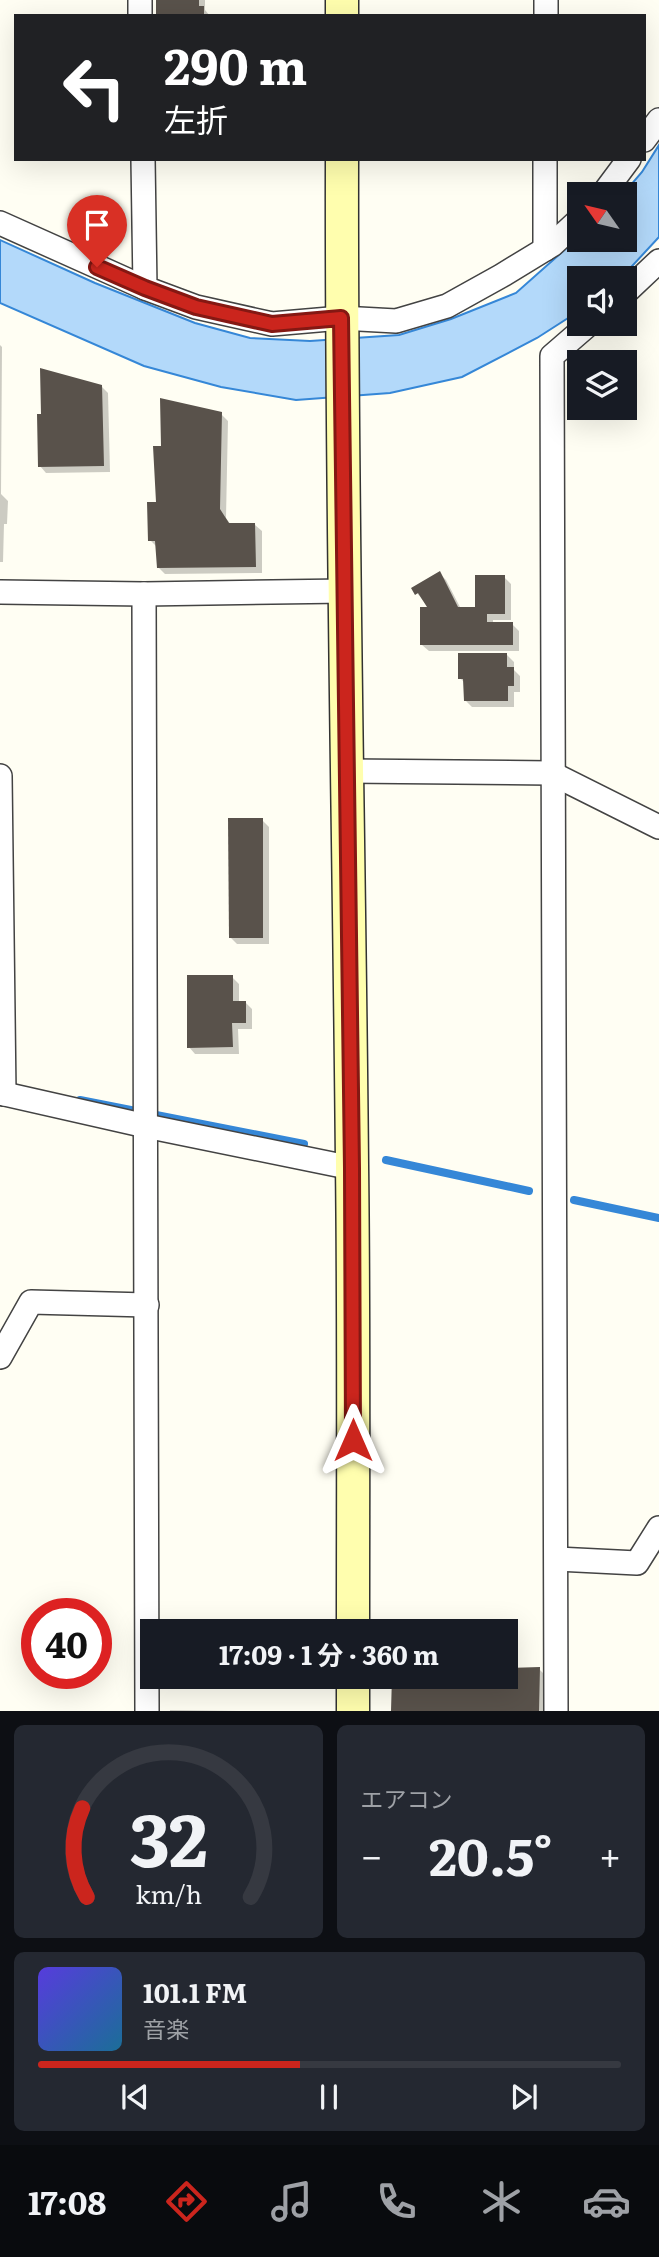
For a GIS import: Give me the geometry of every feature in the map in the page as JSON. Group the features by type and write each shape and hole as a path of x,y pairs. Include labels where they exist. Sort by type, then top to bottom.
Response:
{"street":[{"path":"646,137 659,120"},
{"path":"143,161 145,288"},
{"path":"342,161 341,410 346,591 352,1168 353,1619"},
{"path":"545,161 545,249"},
{"path":"612,182 628,161"},
{"path":"0,223 145,288 196,307 272,324 341,318 396,321 447,306 545,249 567,230"},
{"path":"637,284 658,267"},
{"path":"556,1711 551,772 552,356 575,336"},
{"path":"0,592 144,594 346,591"},
{"path":"144,594 147,1711"},
{"path":"347,771 551,772 659,827"},
{"path":"0,776 3,1086 145,1115 352,1168"},
{"path":"0,1357 31,1301 147,1305"},
{"path":"557,1559 637,1563 659,1528"},
{"path":"353,1689 353,1711"}],"water":[{"path":"659,145 659,237 632,266 567,266 567,319 537,338 462,377 390,393 296,400 221,387 144,366 0,303 0,240 95,283 195,323 250,338 310,341 399,335 451,319 516,293 567,248 567,252 637,252 637,182 633,182"}],"building":[{"path":"156,0 199,0 199,6 204,6 204,14 156,14"},
{"path":"40,368 102,385 104,466 38,467"},
{"path":"160,398 222,412 220,509 229,523 255,523 256,567 157,568 155,541 148,541 147,502 156,502 153,446 161,446"},
{"path":"440,571 458,607 475,607 475,575 505,575 505,614 487,614 487,622 513,622 513,645 420,645 420,607 427,607 418,593 415,595 411,588"},
{"path":"458,653 507,653 507,667 514,667 514,686 508,686 508,701 464,701 463,679 458,679"},
{"path":"228,818 263,818 263,938 229,938"},
{"path":"187,975 233,975 233,1001 246,1001 246,1023 232,1023 233,1047 187,1048"},
{"path":"540,1667 539,1711 391,1711 392,1689 518,1689 518,1668"}],"waterway":[{"path":"80,1100 304,1144"},
{"path":"386,1160 529,1191"},
{"path":"574,1200 659,1218"}],"route":[{"path":"97,267 196,307 272,324 341,318 353,1440"}]}
